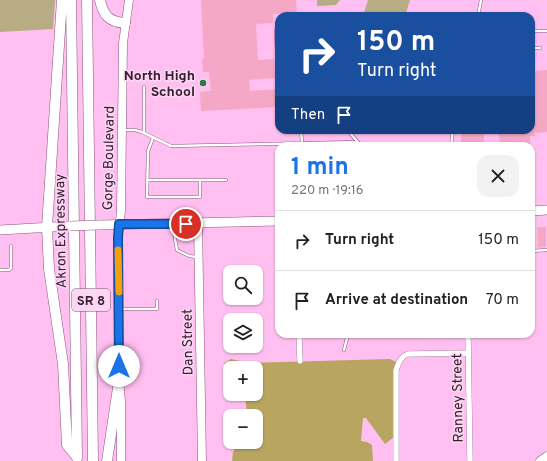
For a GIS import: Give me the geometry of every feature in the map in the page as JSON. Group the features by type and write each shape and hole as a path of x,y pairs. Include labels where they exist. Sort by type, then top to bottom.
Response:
{"highway":[{"path":"62,0 47,226 49,269 64,370 68,445 77,459"},
{"name":"Akron Expressway","path":"70,0 77,459"},
{"name":"SR 8","path":"87,0 93,461"},
{"path":"100,0 103,11 108,18 117,23 125,24"},
{"path":"107,461 119,381"}],"main road":[{"path":"535,211 547,210"},
{"path":"0,230 47,226 198,224 275,221"}],"street":[{"name":"Gorge Boulevard","path":"121,461 118,238 121,211 122,50 130,0"},
{"name":"Dan Street","path":"198,224 202,461"},
{"path":"299,338 300,361"},
{"name":"Ranney Street","path":"468,338 470,461"},
{"path":"396,461 396,370 399,360 408,354 468,353"},
{"path":"540,461 547,456"}],"lane":[{"path":"479,12 481,0"},
{"path":"535,32 547,31"},
{"path":"535,48 540,48"},
{"path":"144,87 144,133"},
{"path":"122,130 135,130 171,146 275,144"},
{"path":"350,134 356,142"},
{"path":"153,138 148,151 147,197 200,197 200,180"},
{"path":"147,180 226,180"},
{"path":"174,224 177,250 189,256 198,257"},
{"path":"0,270 10,270 12,246"},
{"path":"535,251 547,250"},
{"path":"119,310 157,309 157,301"},
{"path":"344,350 347,338"}],"shaded area":[{"path":"0,0 55,0 53,29 0,32"},
{"path":"317,0 340,0 336,5 317,6"},
{"path":"368,0 410,0 406,12 364,12"},
{"path":"231,359 240,361 228,361"},
{"path":"390,359 396,362 394,437 385,444 366,418 363,418 361,441 372,445 373,461 232,461 234,449 263,449 263,409 246,409 246,401 263,401 263,363"}],"building":[{"name":"North High School","path":"201,0 296,0 297,12 275,12 275,14 273,14 273,23 256,24 258,60 274,59 275,78 249,80 250,91 275,89 275,107 201,111 200,92 211,91 209,72 203,72 202,59 204,59"},
{"path":"547,70 547,132 535,133 535,71"},
{"path":"461,134 484,134 484,142 461,142"},
{"path":"499,134 535,134 535,136 530,136 530,142 500,142"},
{"path":"537,227 546,227 546,247 538,248"}],"slow traffic":[{"path":"118,250 119,292"}],"place":[{"name":"North High School","path":"203,83"}],"route":[{"path":"119,366 119,224 186,224"}]}
